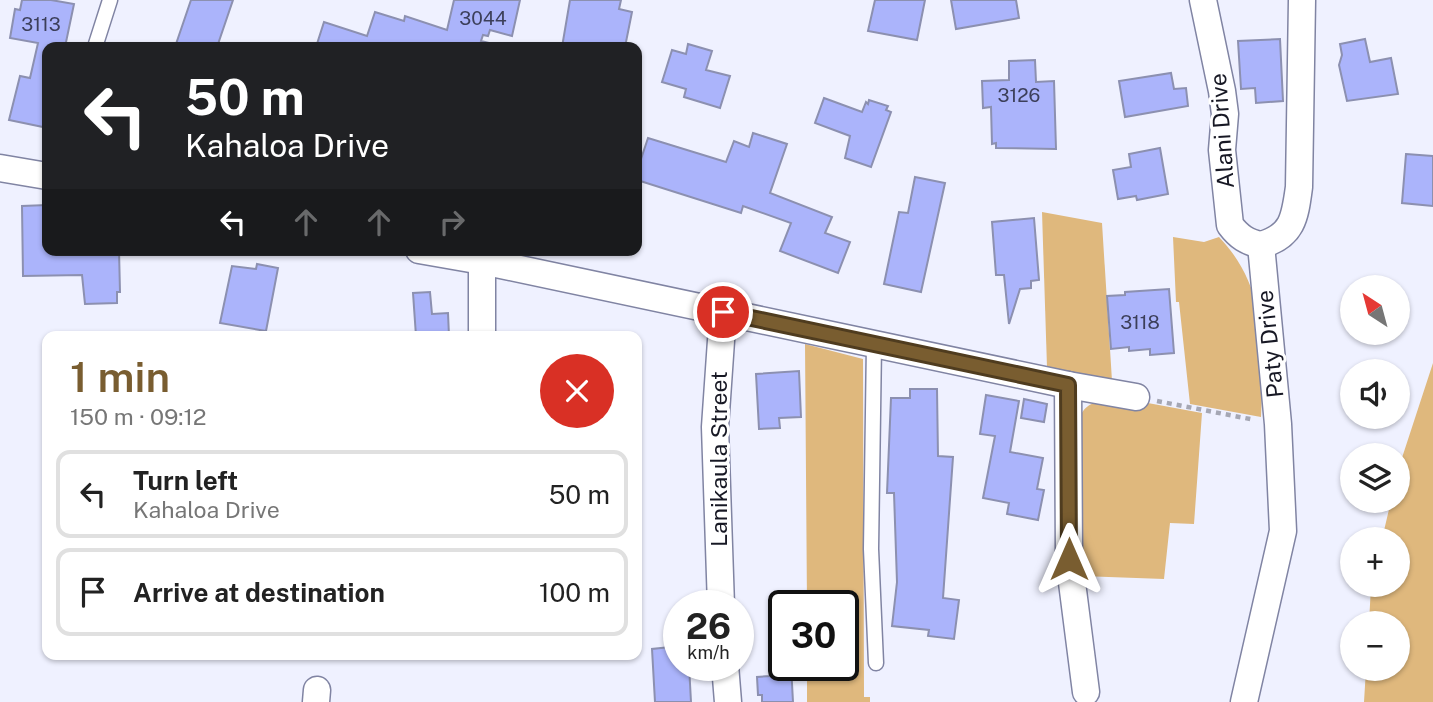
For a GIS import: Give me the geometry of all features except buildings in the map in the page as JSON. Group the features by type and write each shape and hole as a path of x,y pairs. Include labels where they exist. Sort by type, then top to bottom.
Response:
{"street":[{"name":"Alani Drive","path":"1203,0 1225,114 1222,150 1230,225 1247,242 1261,245"},
{"path":"1261,245 1276,241 1289,229 1296,208 1299,187 1302,0"},
{"path":"0,168 42,175"},
{"name":"Paty Drive","path":"1244,702 1283,531 1278,424 1261,245"},
{"path":"453,256 1136,397"},
{"path":"482,261 482,331"},
{"name":"Lanikaula Street","path":"720,590 715,428 723,312"},
{"path":"1068,385 1069,559 1086,692"},
{"path":"726,681 728,702"}],"lane":[{"path":"97,42 110,0"},
{"path":"874,344 871,550 876,663"}],"path":[{"path":"1136,397 1278,424"}],"shaded area":[{"path":"1042,212 1102,223 1112,381 1047,367"},
{"path":"1173,237 1204,242 1219,237 1247,277 1260,321 1263,368 1261,417 1190,404 1179,302 1176,302"},
{"path":"805,344 863,359 864,697 870,697 870,702 807,702 807,681 859,681 859,590 807,590"},
{"path":"1433,363 1433,702 1364,702 1365,681 1410,681 1410,611 1370,611 1370,597 1410,597 1410,527 1385,527 1388,513 1410,513 1410,443 1407,443"},
{"path":"1104,401 1137,401 1202,413 1194,524 1170,523 1164,579 1081,576 1078,422 1087,407"}],"route":[{"path":"723,312 1068,385 1069,559"}]}
